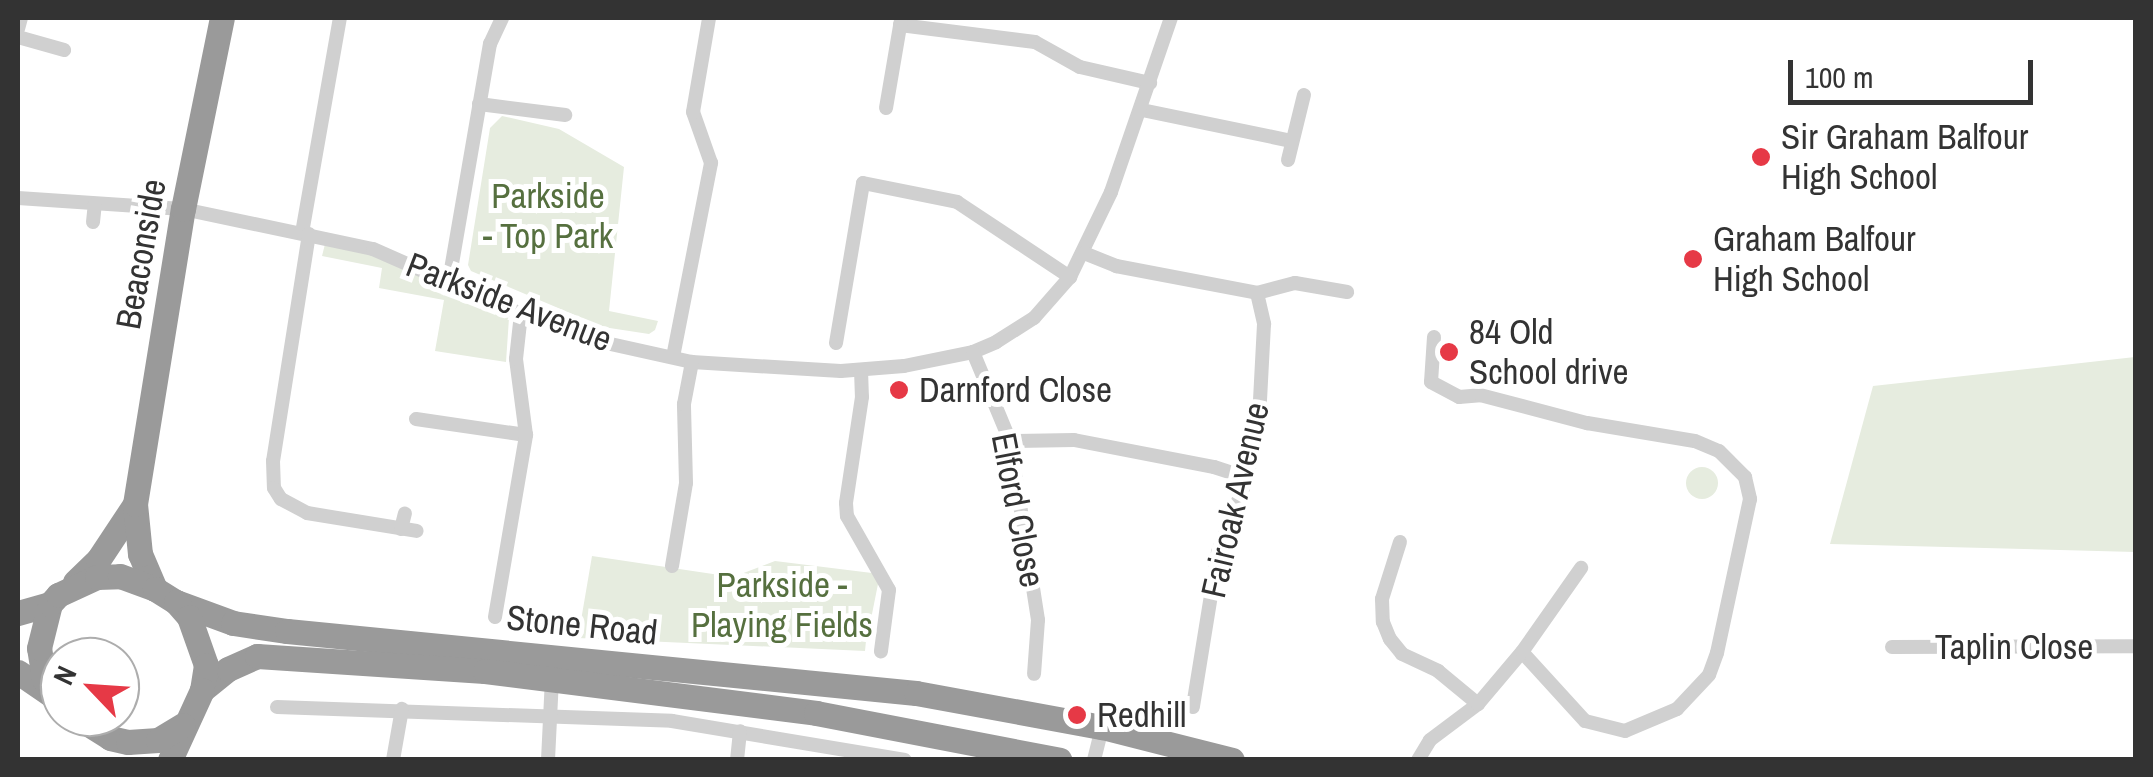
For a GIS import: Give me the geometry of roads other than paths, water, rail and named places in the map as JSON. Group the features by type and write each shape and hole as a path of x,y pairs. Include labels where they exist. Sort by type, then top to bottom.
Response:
{"highway":[{"name":"Beaconside","path":"202,690 206,666 202,646 140,554 135,504 184,210 222,18"},
{"name":"Beaconside","path":"50,604 98,560 135,504"},
{"name":"Stone Road","path":"72,585 120,576 233,623 287,631 916,693 1102,727 1232,760"},
{"path":"18,613 50,604 42,637"},
{"name":"Stone Road","path":"202,690 228,669 258,656 552,678 816,712 1059,760"},
{"path":"18,672 40,688"},
{"path":"170,760 202,690"},
{"path":"108,737 158,740 183,725"},
{"path":"93,737 108,760"}],"street":[{"path":"18,29 21,18"},
{"path":"340,18 305,233 273,461 274,488 281,499 306,513 409,530 404,513"},
{"path":"448,281 490,44 502,18"},
{"path":"672,357 711,163 693,112 709,18"},
{"name":"Parkside Avenue","path":"18,198 184,210 374,249 521,314 598,341 692,362 861,370 974,352 1034,318 1070,277 1084,253 1142,110 1171,18"},
{"path":"886,108 901,21 1035,42 1080,67 1150,83"},
{"path":"18,37 64,50"},
{"path":"1288,160 1304,95"},
{"path":"479,104 565,116"},
{"path":"1142,110 1292,141"},
{"path":"836,344 863,183 957,202 1070,277"},
{"path":"93,222 95,204"},
{"path":"1084,253 1116,266 1257,293 1295,283 1348,292"},
{"name":"Fairoak Avenue","path":"1193,707 1218,552 1247,478 1266,357 1257,293"},
{"path":"495,618 526,435 516,359 521,314"},
{"path":"1434,338 1430,382 1459,397 1480,395 1587,423 1695,441 1719,451 1746,477 1750,499 1717,653 1709,674 1677,709 1624,731 1585,722 1522,652"},
{"name":"Elford Close","path":"974,352 1010,441 1038,620 1034,674"},
{"path":"672,566 686,483 684,404 692,362"},
{"path":"861,370 862,397 846,503 847,516 889,590 881,651"},
{"path":"416,419 526,435"},
{"path":"1010,441 1074,440 1214,467 1247,478"},
{"path":"1400,542 1382,599 1383,622 1390,639 1402,654 1438,672 1478,704"},
{"path":"1418,760 1430,740 1478,704 1522,652 1581,568"},
{"name":"Taplin Close","path":"1892,648 2136,646"},
{"path":"548,760 552,678"},
{"path":"277,707 648,720 740,730 905,760"},
{"path":"393,760 402,709"},
{"path":"1094,760 1102,727"},
{"path":"736,760 740,730"}],"place":[{"name":"Sir Graham Balfour High School","path":"1761,157"},
{"name":"Graham Balfour High School","path":"1693,259"},
{"name":"84 Old School drive","path":"1449,352"},
{"name":"Darnford Close","path":"899,390"},
{"name":"Redhill","path":"1077,715"}],"park label":[{"name":"Parkside - Top Park","path":"548,216"},
{"name":"Parkside - Playing Fields","path":"782,605"}]}
